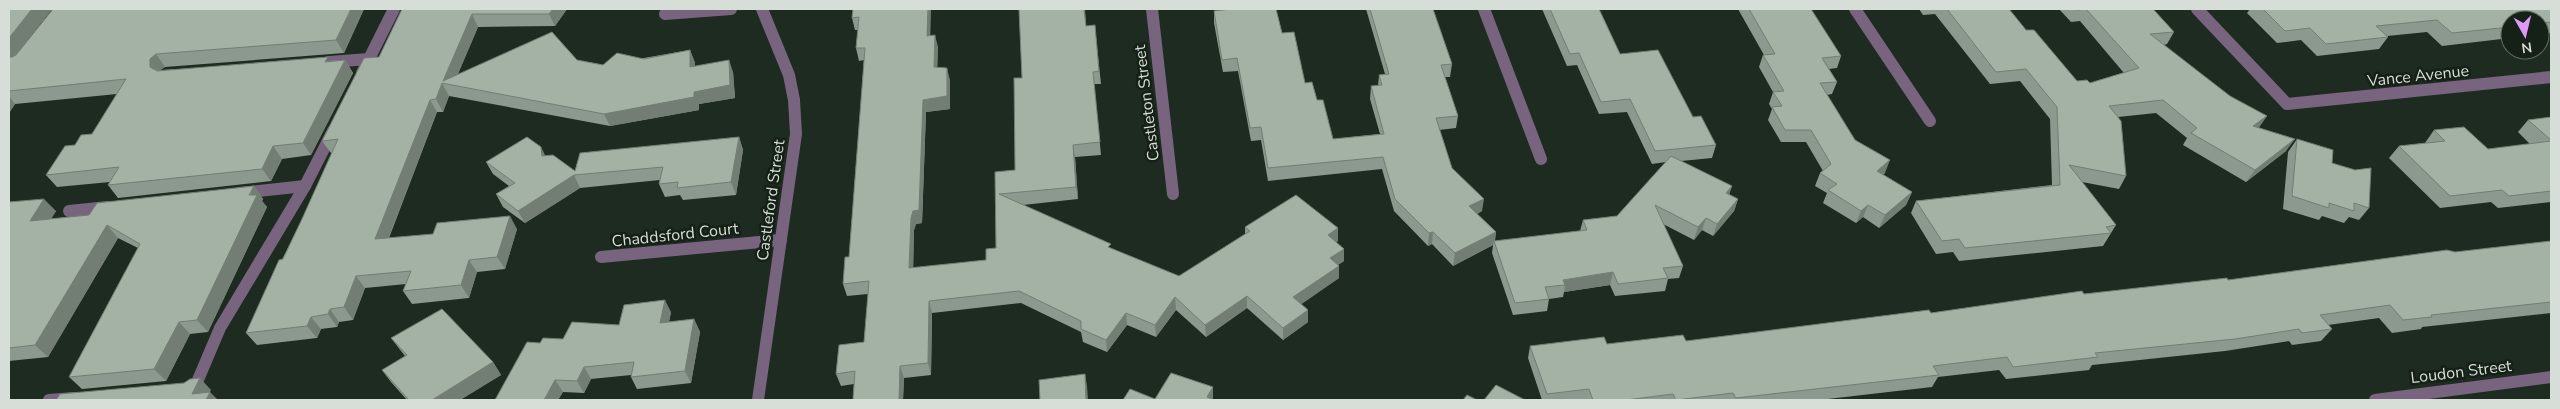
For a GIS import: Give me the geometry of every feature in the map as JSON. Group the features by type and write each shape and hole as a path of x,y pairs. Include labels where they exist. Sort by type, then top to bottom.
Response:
{"street":[{"path":"356,84 394,9"},
{"path":"664,14 731,9"},
{"name":"Castleford Street","path":"758,400 796,134 795,99 786,68 767,28 762,9"},
{"name":"Castleton Street","path":"1152,9 1173,194"},
{"path":"1484,9 1541,159"},
{"path":"1854,9 1930,121"},
{"name":"Vance Avenue","path":"2197,9 2287,104 2551,77"},
{"path":"321,63 369,59"},
{"path":"176,389 195,387 220,328 305,186 339,118"},
{"path":"226,194 305,186"},
{"path":"70,211 118,206"},
{"name":"Chaddsford Court","path":"602,257 781,240"},
{"name":"Loudon Street","path":"2375,400 2404,398 2551,377"},
{"path":"49,400 88,397"}],"building":[{"path":"9,9 32,9 9,38"},
{"path":"53,9 351,9 336,40 156,54 150,59 150,67 157,71 328,57 325,62 345,60 303,143 273,146 262,169 108,185 119,167 46,175 65,146 75,145 81,135 92,134 126,79 9,91 9,57 16,55"},
{"path":"402,9 553,9 549,14 472,14 443,81 552,32 577,60 603,65 617,53 644,59 690,50 690,67 729,60 730,85 694,92 694,97 604,114 442,83 436,99 430,100 375,239 433,234 437,223 510,216 497,257 469,260 461,285 403,291 411,271 356,276 344,307 330,309 328,314 311,317 307,326 246,333 279,260 283,259 302,219 338,139 322,141 364,58 379,57"},
{"path":"853,9 928,9 927,36 935,35 934,67 947,68 947,96 923,100 919,210 913,211 911,218 909,268 986,260 986,249 996,248 995,172 1015,170 1014,78 1022,78 1019,9 1084,9 1086,26 1095,25 1099,71 1093,72 1100,142 1073,145 1076,187 999,194 1111,244 1108,247 1179,276 1250,231 1245,227 1296,195 1338,228 1328,235 1344,249 1330,258 1339,266 1293,297 1308,310 1283,328 1247,296 1205,325 1175,297 1155,325 1126,313 1106,340 1081,329 1081,321 1019,291 929,301 928,363 900,366 899,400 853,400 855,371 836,374 839,345 864,342 869,281 843,284 845,257 849,257 865,48 856,48 859,17 852,18"},
{"path":"1276,9 1282,33 1294,32 1305,83 1312,82 1317,100 1323,100 1333,139 1384,134 1371,86 1382,85 1379,75 1389,74 1370,9 1433,9 1452,64 1441,65 1458,116 1436,118 1452,168 1484,199 1469,206 1496,232 1455,253 1433,232 1429,233 1395,199 1383,157 1268,168 1261,127 1250,128 1237,58 1222,60 1214,11"},
{"path":"1550,9 1599,9 1620,54 1658,50 1693,117 1701,116 1716,145 1655,151 1630,99 1601,102 1579,53 1570,54"},
{"path":"1749,9 1811,9 1841,56 1822,58 1837,82 1820,83 1855,140 1890,160 1877,171 1912,192 1885,215 1868,205 1861,211 1828,190 1837,184 1820,173 1831,164 1811,130 1785,130 1772,107 1782,106 1773,92 1784,91 1763,55 1775,54"},
{"path":"1947,9 2009,9 2026,30 2034,30 2077,81 2087,80 2090,83 2139,68 2086,9 2153,9 2174,32 2150,34 2230,96 2267,116 2253,126 2295,139 2255,170 2191,133 2197,128 2163,100 2109,106 2121,121 2126,176 2069,165 2116,225 2106,227 2111,233 1965,248 1959,239 1942,241 1916,201 2060,185 2057,107 2026,69 1996,72"},
{"path":"2263,9 2551,9 2551,22 2550,10 2500,10 2500,28 2452,33 2437,20 2376,26 2388,37 2326,44 2310,28 2285,31"},
{"path":"2551,117 2551,140 2528,120"},
{"path":"2464,127 2488,149 2551,141 2551,191 2509,196 2502,190 2450,196 2399,146 2445,141 2434,130"},
{"path":"527,137 541,147 542,156 553,155 575,171 580,153 739,137 731,182 677,188 678,182 659,184 663,167 574,175 518,211 496,194 515,183 486,162"},
{"path":"2297,139 2333,150 2332,163 2355,170 2371,168 2369,208 2354,203 2354,211 2329,203 2329,208 2292,196"},
{"path":"1671,156 1732,186 1726,193 1738,199 1717,224 1706,218 1698,227 1655,205 1683,266 1663,268 1668,278 1618,284 1613,272 1563,280 1565,285 1545,287 1549,299 1515,303 1494,241 1587,230 1583,220 1617,216"},
{"path":"254,186 249,195 257,195 197,320 179,322 154,369 69,377 140,244 107,225 35,345 9,348 9,202 44,199 30,221 89,215 97,203"},
{"path":"2551,241 2551,302 2431,315 2432,317 2403,320 2390,305 2320,315 2332,329 2302,333 2299,329 2235,339 2095,353 2098,357 2013,367 2007,357 1933,366 1939,375 1736,398 1733,393 1676,400 1673,394 1626,400 1593,400 1589,389 1547,394 1530,346 1604,337 1607,344 1683,335 1686,341 1929,310 1931,313 2082,291 2084,294 2227,278 2228,280 2447,250 2455,252"},
{"path":"665,300 660,323 694,319 685,371 631,377 634,362 584,367 577,381 555,380 544,400 495,400 527,342 540,343 543,338 563,339 572,322 619,325 624,305"},
{"path":"442,309 493,362 432,400 409,400 382,370 407,355 391,338"},
{"path":"1171,373 1213,387 1207,397 1215,400 1123,400 1130,389 1155,399"},
{"path":"1085,374 1086,400 1040,400 1039,380"},
{"path":"200,378 192,394 210,392 206,400 56,400 60,394 184,383 190,379"},
{"path":"1496,385 1525,400 1484,400"},
{"path":"1467,395 1477,400 1463,400"}]}
